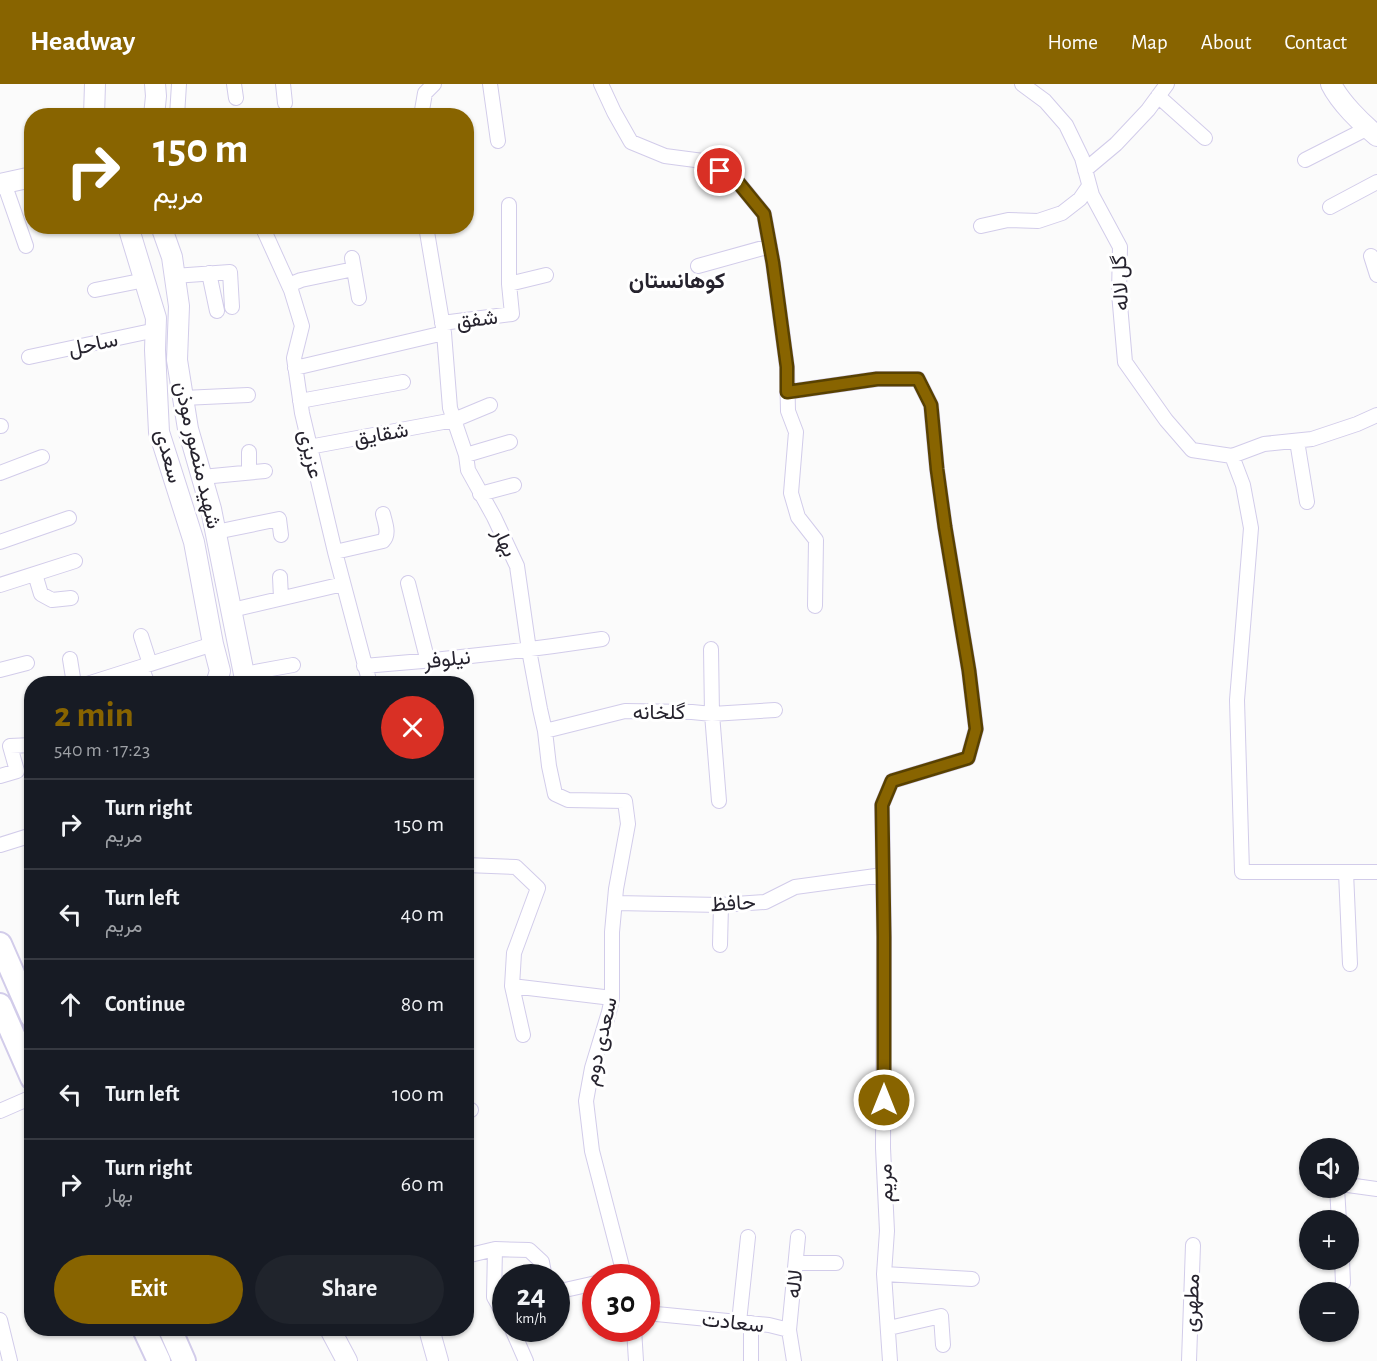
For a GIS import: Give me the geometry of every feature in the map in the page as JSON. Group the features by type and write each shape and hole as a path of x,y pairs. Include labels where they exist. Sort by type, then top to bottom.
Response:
{"main road":[{"path":"0,944 24,999"},
{"path":"0,1005 24,1060"},
{"path":"147,1336 159,1361"},
{"path":"173,1336 184,1361"}],"street":[{"path":"94,108 95,84"},
{"path":"155,84 155,108"},
{"path":"178,108 179,84"},
{"path":"283,84 285,103"},
{"path":"422,108 425,93 434,84"},
{"path":"490,84 498,141"},
{"path":"602,84 614,112 631,141 665,156 702,161 737,181 764,214 787,367 788,411 796,432 791,493 798,516 816,540 815,606"},
{"name":"گل لاله","path":"1022,84 1045,101 1066,125 1082,158 1092,195 1120,247 1119,293 1125,362 1166,420 1192,450 1232,456"},
{"path":"1085,170 1116,144 1148,110 1167,84"},
{"path":"1305,160 1372,132 1335,92 1331,84"},
{"path":"1158,96 1204,138"},
{"path":"24,179 2,184 26,246"},
{"path":"1330,207 1377,182"},
{"path":"981,226 1008,220 1038,221 1062,213 1080,199 1089,186"},
{"path":"509,205 509,284 546,275"},
{"name":"سعدی","path":"131,234 156,318 154,350 159,432 194,542 220,671 218,676"},
{"name":"شهید منصور موذن","path":"164,234 172,257 178,306 177,360 188,429 211,509 244,676"},
{"name":"عزیزی","path":"266,234 289,285 302,326 294,358 300,401 334,552 367,676"},
{"name":"بهار","path":"427,234 443,328 450,408 466,455 468,470 517,566 529,650 555,794 568,800 625,801"},
{"path":"698,266 770,246"},
{"path":"1371,256 1377,275"},
{"path":"289,285 353,263 360,298"},
{"path":"174,276 230,272 232,307"},
{"path":"209,273 217,311"},
{"path":"95,290 145,280"},
{"name":"شفق","path":"295,368 443,328 512,314 509,284"},
{"name":"ساحل","path":"29,357 156,330"},
{"name":"مریم","path":"787,392 877,379 918,379 931,405 945,527 969,671 976,729 968,758 892,781 882,805 883,1148 887,1231 884,1274 890,1361"},
{"path":"300,401 403,382"},
{"path":"183,398 248,395"},
{"name":"شقایق","path":"309,447 454,420 490,405"},
{"path":"1377,415 1312,439 1264,444 1232,456 1244,485 1251,528 1236,700 1242,872 1377,872"},
{"path":"1297,441 1307,502"},
{"path":"466,455 510,442"},
{"path":"249,453 249,472"},
{"path":"0,473 42,457"},
{"path":"202,477 265,471"},
{"path":"480,494 514,485"},
{"path":"334,552 383,541 387,534 383,514"},
{"path":"0,542 69,518"},
{"path":"216,532 279,519 281,535"},
{"path":"0,585 75,561"},
{"path":"35,574 41,594 52,600 71,598"},
{"path":"280,577 281,598"},
{"path":"408,583 428,662"},
{"path":"232,610 343,584"},
{"path":"141,636 147,676"},
{"name":"نیلوفر","path":"364,666 428,662 602,639"},
{"path":"113,676 213,645"},
{"path":"711,649 712,714 719,801"},
{"path":"70,659 73,676"},
{"path":"0,670 27,663"},
{"path":"255,676 293,665"},
{"name":"گلخانه","path":"545,731 625,711 712,714 776,710"},
{"path":"0,776 17,771 10,746 24,745"},
{"name":"سعدی دوم","path":"618,1264 592,1151 586,1101 592,1068 612,998 612,932 628,824 625,801"},
{"path":"0,845 24,838"},
{"path":"474,865 516,867 538,888 514,953 512,986 523,1035"},
{"path":"1346,872 1350,964"},
{"name":"حافظ","path":"615,903 721,905 765,902 795,887 883,875"},
{"path":"720,945 721,905"},
{"path":"512,986 612,998"},
{"path":"0,1111 24,1100"},
{"path":"1359,1187 1377,1189"},
{"name":"لاله","path":"789,1330 798,1237"},
{"path":"748,1238 745,1323 751,1361"},
{"name":"مطهری","path":"1189,1361 1193,1245"},
{"path":"474,1254 495,1249 529,1250 542,1264"},
{"path":"495,1249 495,1264"},
{"path":"796,1263 836,1263"},
{"path":"884,1274 972,1279"},
{"name":"سعادت","path":"660,1314 769,1325 789,1330 794,1361"},
{"path":"889,1328 941,1316 943,1345"},
{"path":"0,1320 10,1361"},
{"path":"334,1336 347,1361"},
{"path":"431,1336 438,1361"},
{"path":"518,1342 526,1361"},
{"path":"635,1342 636,1361"}],"district":[{"name":"کوهانستان","path":"677,280"}],"route":[{"path":"720,171 737,181 764,214 787,367 787,392 877,379 918,379 931,405 945,527 969,671 976,729 968,758 892,781 882,805 884,1100"}]}
